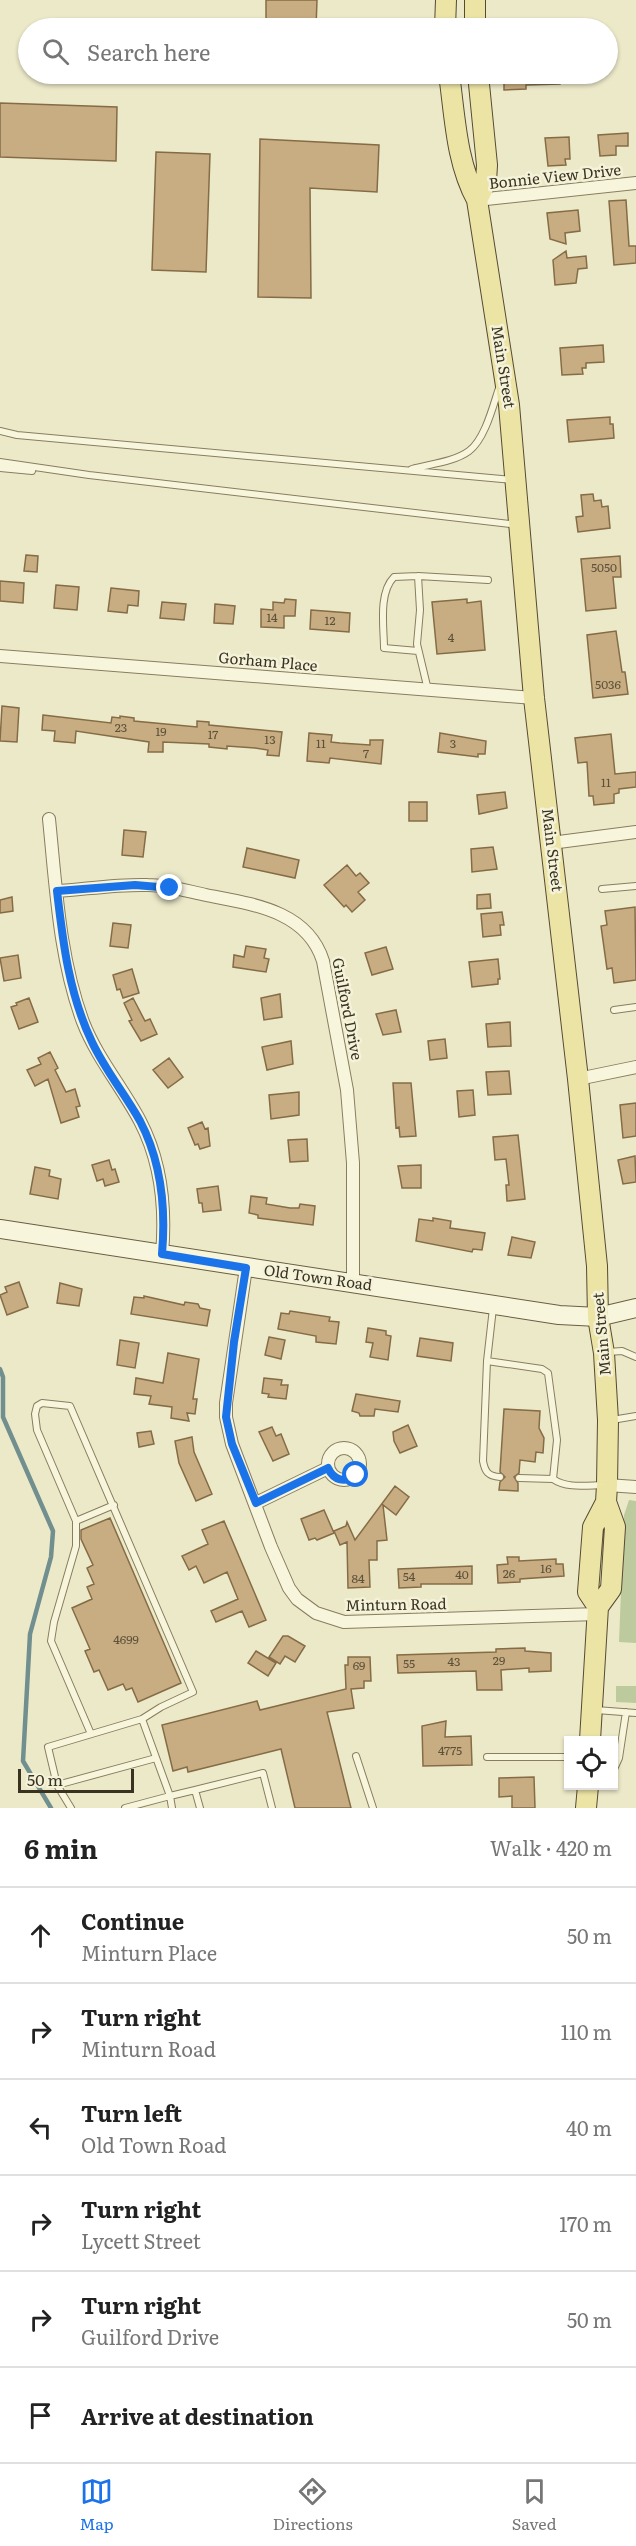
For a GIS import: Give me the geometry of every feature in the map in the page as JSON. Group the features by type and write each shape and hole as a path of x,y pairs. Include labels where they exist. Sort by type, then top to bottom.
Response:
{"main road":[{"path":"445,18 446,0"},
{"path":"475,18 476,0"},
{"name":"Main Street","path":"451,84 463,166 468,184 477,200 504,373 516,480 534,698 578,1078 597,1266 598,1317 604,1353 608,1420 606,1494 593,1527 588,1592 598,1610 590,1736"},
{"name":"Main Street","path":"477,200 486,182 487,165 479,84"},
{"name":"Old Town Road","path":"0,1229 559,1315 598,1317 636,1308"},
{"path":"586,1808 588,1790"}],"street":[{"name":"Bonnie View Drive","path":"477,200 636,183"},
{"name":"Gorham Place","path":"0,656 534,698"},
{"path":"49,819 63,948 71,985 92,1044 140,1121 156,1159 160,1177 164,1225 162,1254"},
{"path":"551,843 636,832"},
{"name":"Guilford Drive","path":"57,891 135,885 170,888 256,905 282,915 310,935 319,948 323,961 347,1090 354,1163 353,1283"},
{"path":"578,1078 636,1067"},
{"name":"Minturn Road","path":"246,1268 234,1342 226,1417 232,1444 271,1547 289,1587 307,1607 329,1619 344,1622 598,1610"},
{"path":"256,1503 328,1468"},
{"path":"606,1494 636,1487"}],"lane":[{"path":"408,470 455,458 471,450 486,427 504,373"},
{"path":"0,430 17,435 516,480"},
{"path":"0,462 88,475 520,525"},
{"path":"0,468 88,475"},
{"path":"418,576 418,651 428,690"},
{"path":"418,651 384,648 386,592 394,577 488,580"},
{"path":"602,889 636,886"},
{"path":"614,1010 636,1007"},
{"path":"494,1305 488,1360 483,1461 484,1470 488,1474 500,1477"},
{"path":"604,1353 622,1351 636,1357"},
{"path":"488,1360 542,1369 548,1373 556,1431 553,1479"},
{"path":"71,1808 57,1785 48,1747 142,1719 193,1692 70,1406 42,1403 37,1406 35,1414 37,1430 76,1521 76,1546 54,1622 51,1641 91,1734"},
{"path":"608,1420 636,1416"},
{"path":"519,1478 553,1479 561,1484 606,1494"},
{"path":"76,1521 114,1505"},
{"path":"592,1710 636,1713"},
{"path":"618,1760 626,1712"},
{"path":"142,1719 170,1796 172,1808"},
{"path":"356,1756 373,1808"},
{"path":"487,1757 564,1757"},
{"path":"57,1785 156,1758"},
{"path":"125,1808 263,1773 272,1808"},
{"path":"195,1790 200,1808"}],"green space":[{"path":"629,1500 636,1501 636,1643 619,1642 624,1515"},
{"path":"616,1686 636,1686 636,1703 616,1702"}],"building":[{"path":"266,0 317,0 316,18 266,18"},
{"path":"504,84 560,84 526,85 526,89 504,90"},
{"path":"0,103 117,107 116,161 0,157"},
{"path":"628,133 628,146 616,146 616,155 600,156 598,135"},
{"path":"569,137 570,159 565,159 566,165 548,166 545,138"},
{"path":"260,139 379,145 377,192 310,188 311,298 258,297"},
{"path":"156,152 210,154 206,272 152,270"},
{"path":"626,200 629,246 636,246 636,263 614,265 609,201"},
{"path":"578,210 580,231 565,233 566,244 550,239 547,213"},
{"path":"566,251 567,258 586,256 587,268 578,269 576,283 555,285 553,260"},
{"path":"603,345 604,362 586,363 586,368 582,368 583,374 562,375 560,348"},
{"path":"610,417 614,438 569,442 567,420"},
{"path":"593,494 594,501 601,500 602,507 608,506 610,528 578,532 576,517 583,516 581,495"},
{"path":"26,555 38,556 37,572 24,571"},
{"path":"620,556 621,577 613,577 616,608 586,611 581,559"},
{"path":"0,581 24,583 23,603 0,601"},
{"path":"56,585 79,587 77,610 54,608"},
{"path":"111,588 139,591 138,606 128,605 127,613 108,611"},
{"path":"285,599 296,600 295,616 284,616 284,628 261,627 261,609 273,610 273,602 284,603"},
{"path":"467,599 467,603 481,601 485,650 437,654 432,602"},
{"path":"162,602 186,604 184,620 160,618"},
{"path":"215,604 235,606 233,624 214,623"},
{"path":"311,610 350,613 349,632 310,629"},
{"path":"616,631 628,694 593,698 587,635"},
{"path":"2,706 19,708 17,742 0,741"},
{"path":"43,715 111,723 112,717 120,718 120,716 134,718 134,721 197,727 197,721 209,722 209,725 282,732 279,756 267,755 268,750 255,748 227,746 227,749 209,747 209,744 163,742 163,752 148,752 149,742 76,731 75,743 54,741 55,731 42,730"},
{"path":"309,733 332,735 331,742 340,743 370,745 370,740 383,740 381,764 330,758 329,763 307,761"},
{"path":"440,733 486,741 485,754 478,754 478,757 438,752"},
{"path":"611,734 615,774 636,772 636,787 619,789 619,793 614,794 614,803 594,805 593,796 589,796 587,762 578,763 575,738"},
{"path":"505,792 507,808 479,814 477,795"},
{"path":"409,802 427,802 427,821 409,821"},
{"path":"124,830 146,832 143,857 122,855"},
{"path":"493,847 497,869 472,872 471,849"},
{"path":"247,848 299,860 295,878 243,867"},
{"path":"347,865 356,876 360,873 369,883 358,892 365,900 352,912 346,905 344,907 324,885"},
{"path":"490,894 491,908 477,909 477,895"},
{"path":"12,897 13,911 0,913 0,900"},
{"path":"635,907 636,980 614,983 612,968 607,969 601,926 607,925 605,911"},
{"path":"502,912 504,925 500,925 501,935 483,937 481,914"},
{"path":"113,923 131,925 128,948 110,946"},
{"path":"246,946 266,949 264,958 269,959 266,972 233,967 234,955 244,957"},
{"path":"386,947 393,969 372,975 365,953"},
{"path":"18,955 21,978 4,981 0,958"},
{"path":"498,959 500,979 498,979 498,984 472,987 469,962"},
{"path":"132,969 139,993 123,998 120,989 117,990 113,975"},
{"path":"280,994 282,1017 264,1020 261,998"},
{"path":"29,998 38,1022 19,1029 11,1007"},
{"path":"133,998 145,1021 150,1019 157,1034 141,1041 129,1021 132,1020 124,1003"},
{"path":"396,1010 401,1032 383,1035 376,1014"},
{"path":"510,1022 511,1046 488,1047 486,1024"},
{"path":"445,1039 447,1058 430,1060 428,1041"},
{"path":"291,1041 293,1064 267,1070 262,1047"},
{"path":"50,1052 58,1068 55,1070 66,1092 75,1089 80,1106 76,1107 79,1117 61,1123 48,1079 35,1086 27,1070 41,1064 38,1058"},
{"path":"169,1058 183,1077 168,1088 153,1070"},
{"path":"509,1071 511,1094 488,1095 486,1072"},
{"path":"393,1083 411,1083 416,1136 400,1137 399,1127 396,1128"},
{"path":"473,1090 475,1115 459,1117 457,1091"},
{"path":"299,1092 299,1115 271,1119 269,1095"},
{"path":"636,1103 636,1136 623,1138 620,1105"},
{"path":"202,1122 205,1129 208,1128 210,1146 200,1149 198,1144 195,1145 188,1128"},
{"path":"518,1135 525,1199 507,1201 506,1185 509,1185 506,1159 495,1160 493,1137"},
{"path":"307,1139 308,1161 290,1162 288,1140"},
{"path":"635,1156 636,1182 623,1184 618,1160"},
{"path":"109,1160 119,1182 105,1186 103,1179 97,1181 92,1165"},
{"path":"421,1165 421,1188 402,1188 398,1166"},
{"path":"35,1167 50,1170 49,1176 61,1179 58,1199 30,1194"},
{"path":"218,1186 221,1210 203,1212 197,1189"},
{"path":"251,1196 267,1198 266,1204 290,1208 299,1208 300,1204 315,1206 313,1225 258,1218 258,1215 249,1213"},
{"path":"433,1218 451,1221 450,1228 485,1233 482,1250 473,1249 472,1252 416,1241 419,1219 433,1221"},
{"path":"512,1237 535,1242 531,1258 508,1255"},
{"path":"19,1282 28,1307 7,1315 0,1295 7,1292 5,1287"},
{"path":"60,1283 82,1289 79,1306 57,1303"},
{"path":"144,1296 184,1305 185,1302 198,1304 200,1308 210,1310 207,1326 131,1314 134,1297 144,1298"},
{"path":"290,1311 330,1317 329,1321 339,1322 336,1344 316,1342 316,1336 278,1329 281,1313 289,1314"},
{"path":"368,1328 386,1331 386,1335 391,1336 388,1360 370,1357 373,1343 366,1342"},
{"path":"269,1337 285,1340 281,1359 265,1355"},
{"path":"420,1338 453,1343 451,1361 417,1356"},
{"path":"120,1340 139,1343 135,1368 117,1365"},
{"path":"168,1353 199,1359 193,1399 197,1399 195,1414 187,1413 189,1421 171,1418 172,1407 149,1404 151,1396 134,1394 136,1378 163,1383"},
{"path":"264,1378 282,1380 281,1385 288,1385 286,1399 268,1397 269,1394 262,1393"},
{"path":"356,1394 400,1401 398,1412 375,1409 374,1416 360,1416 359,1413 352,1411"},
{"path":"504,1409 540,1411 539,1428 544,1438 543,1453 536,1452 535,1462 520,1460 519,1473 514,1477 518,1483 518,1491 499,1490 500,1482 505,1477 500,1472"},
{"path":"408,1425 417,1446 400,1453 394,1441 393,1432"},
{"path":"272,1427 276,1436 281,1434 289,1454 273,1461 259,1432"},
{"path":"151,1431 154,1444 139,1447 137,1433"},
{"path":"192,1437 194,1452 212,1494 196,1501 179,1463 175,1441"},
{"path":"395,1486 409,1497 396,1515 383,1505 387,1540 377,1541 377,1560 369,1560 370,1587 348,1588 347,1542 340,1545 334,1531 346,1526 347,1522 355,1540"},
{"path":"324,1510 334,1533 317,1540 315,1538 309,1540 301,1519"},
{"path":"110,1518 181,1683 138,1702 132,1688 126,1690 123,1684 108,1690 99,1670 94,1672 85,1651 90,1649 72,1608 92,1599 87,1587 94,1584 87,1568 93,1565 81,1539 81,1530"},
{"path":"224,1521 266,1620 249,1627 242,1611 216,1622 211,1611 238,1599 227,1572 204,1583 196,1566 189,1570 182,1556 208,1544 202,1530"},
{"path":"507,1557 519,1557 519,1561 556,1559 556,1564 563,1564 564,1576 498,1583 497,1565 508,1564"},
{"path":"472,1566 472,1584 421,1584 421,1587 399,1588 398,1569"},
{"path":"283,1636 288,1636 305,1646 295,1662 285,1656 280,1664 269,1657"},
{"path":"525,1648 525,1651 551,1653 551,1671 529,1672 529,1668 501,1670 502,1690 477,1690 476,1671 398,1673 397,1655 496,1652 496,1649"},
{"path":"256,1651 276,1663 268,1676 248,1663"},
{"path":"348,1657 370,1657 371,1681 364,1681 364,1688 351,1689 354,1708 327,1712 351,1808 295,1808 281,1749 188,1772 187,1767 173,1771 162,1725 257,1701 260,1710 346,1689 345,1665 348,1665"},
{"path":"446,1721 445,1737 471,1736 472,1765 423,1766 422,1726"},
{"path":"534,1777 535,1808 512,1808 512,1796 499,1797 499,1778"}],"waterway":[{"path":"0,1369 3,1377 3,1417 53,1531 51,1557 30,1634 23,1761 51,1808"}],"route":[{"path":"170,888 135,885 57,891 63,948 71,985 92,1044 140,1121 156,1159 160,1177 164,1225 162,1254 246,1268 234,1342 226,1417 232,1444 256,1503 328,1468 330,1474 340,1480 356,1475"}]}
